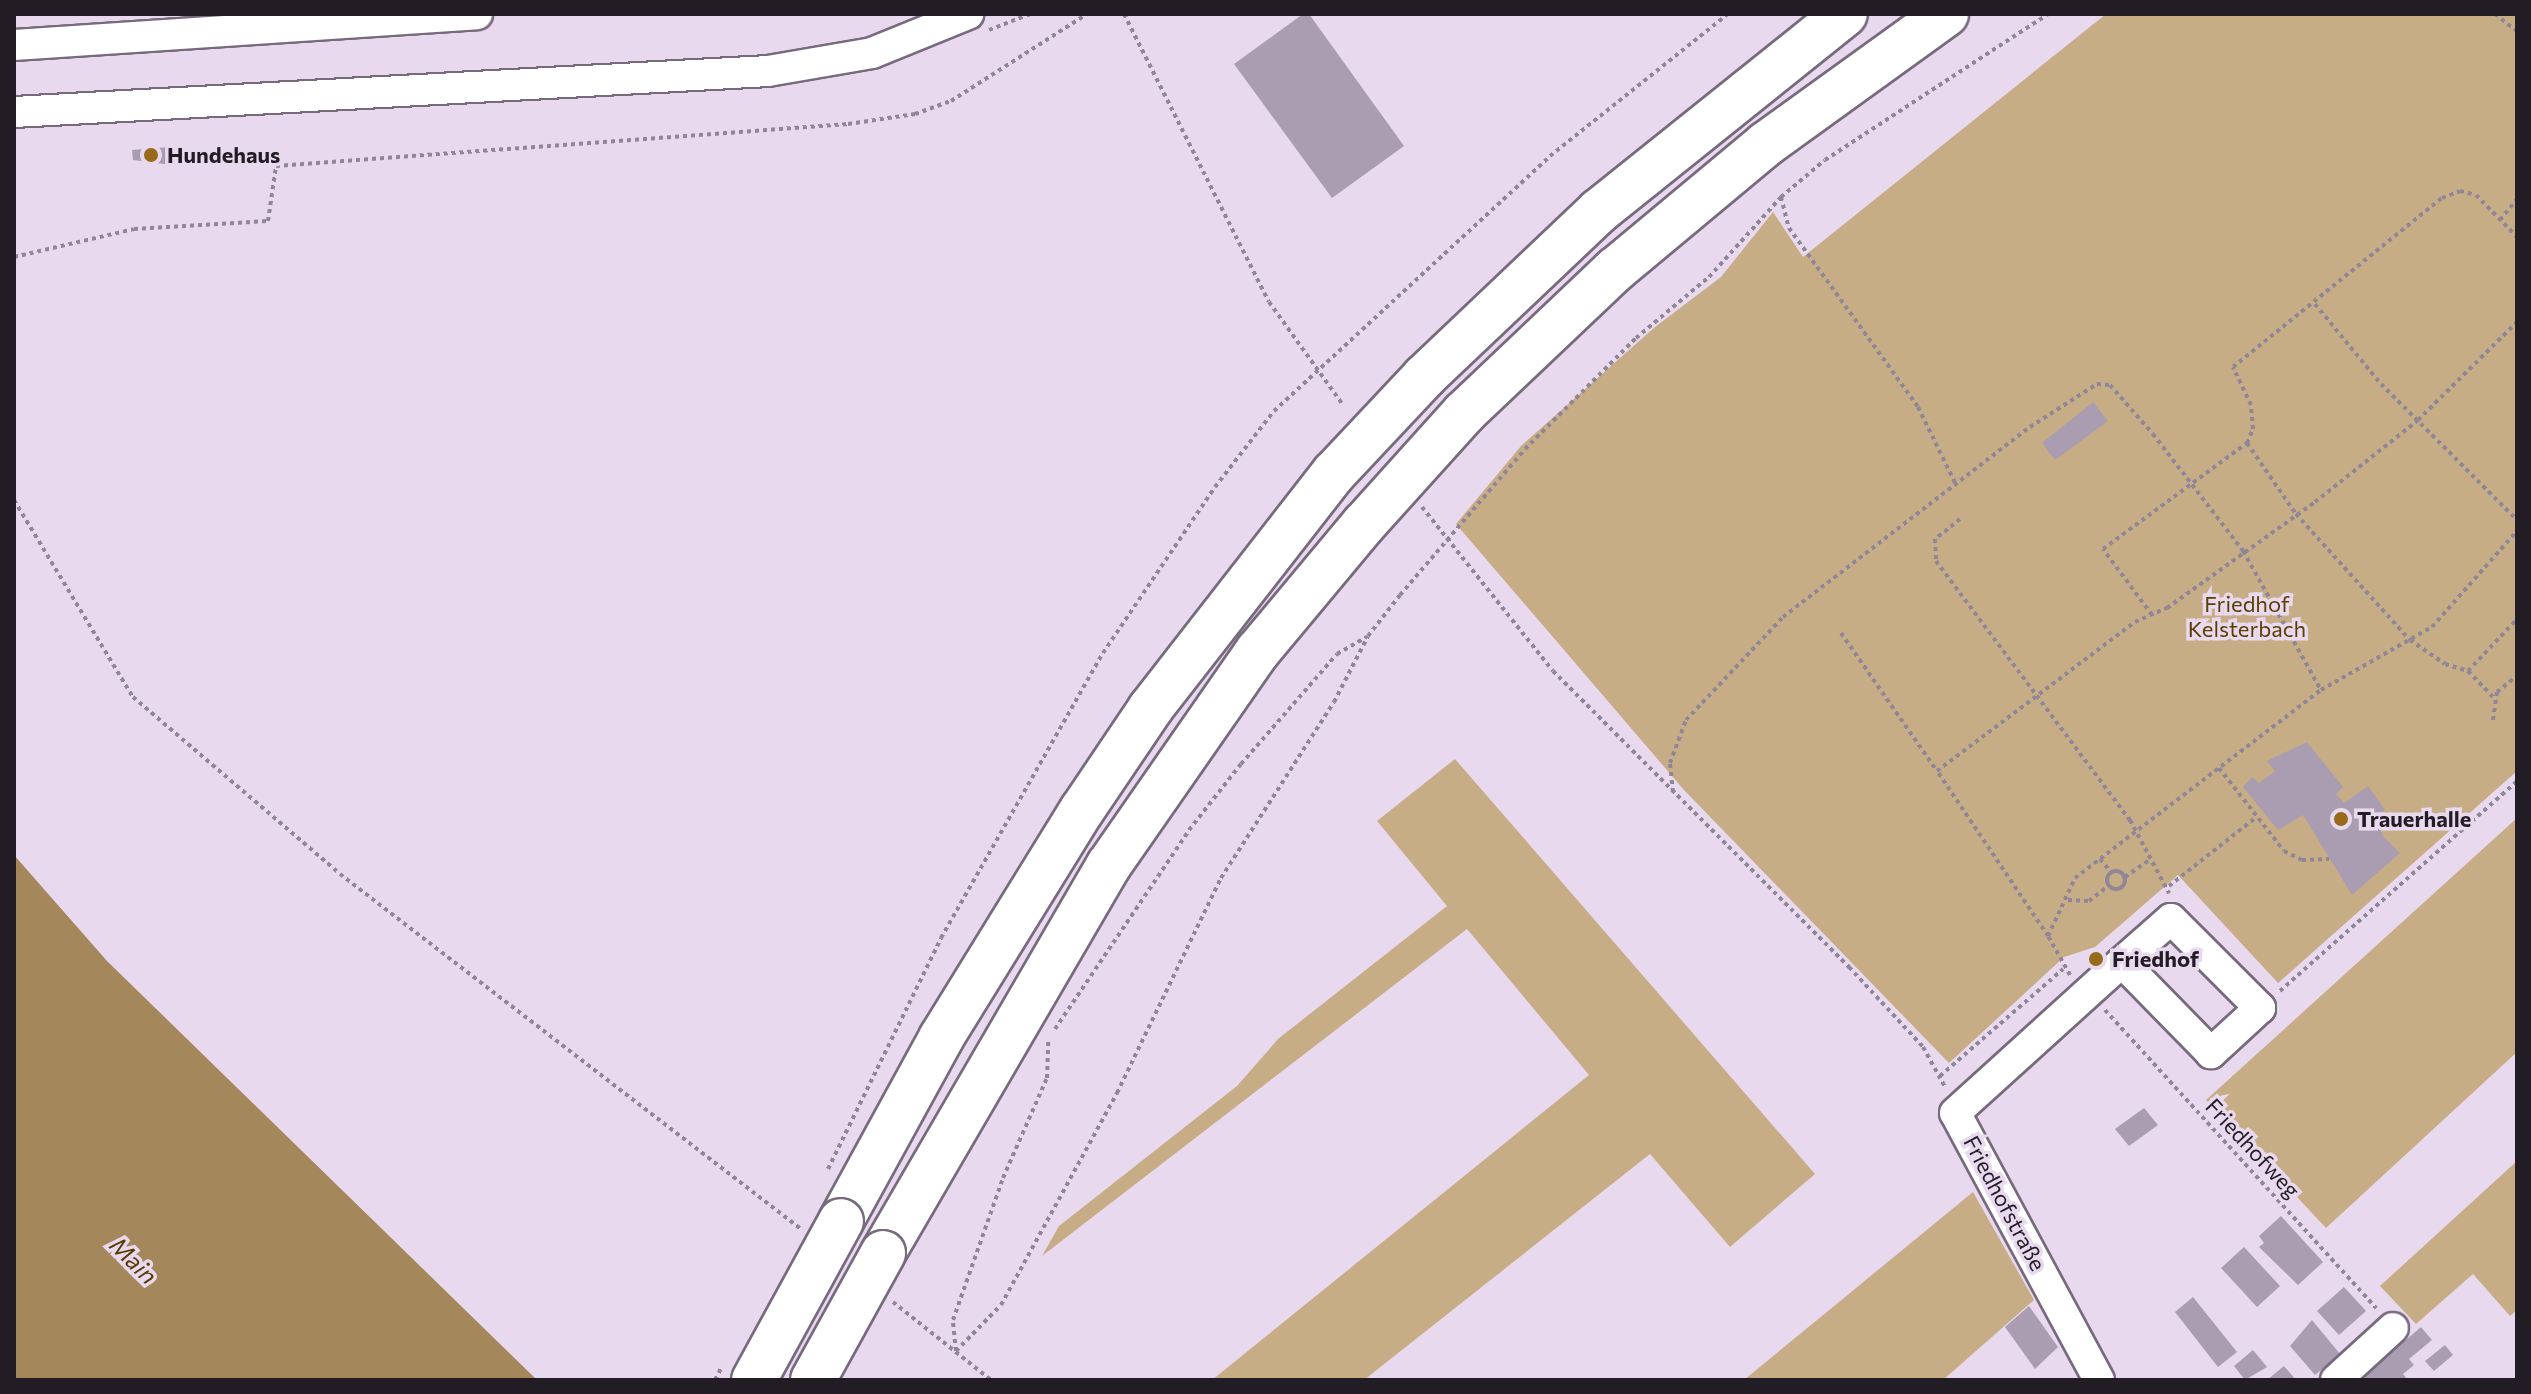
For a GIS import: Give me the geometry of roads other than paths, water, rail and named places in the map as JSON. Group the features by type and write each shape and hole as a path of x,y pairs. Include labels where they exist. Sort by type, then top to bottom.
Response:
{"highway":[{"path":"754,1380 824,1228 1091,797 1150,709 1334,473 1436,365 1599,211 1845,14"},
{"path":"813,1380 883,1253 1109,865 1226,694 1327,567 1464,413 1616,269 1766,144 1946,14"}],"street":[{"path":"14,45 477,14"},
{"path":"14,112 768,71 872,53 968,14"},
{"name":"Friedhofstraße","path":"2099,1380 1955,1113 2088,992 2122,962 2171,919 2260,1008 2211,1053 2122,962"},
{"path":"2341,1378 2393,1328"}],"water":[{"name":"Main","path":"14,855 107,961 537,1380 14,1380"}],"place":[{"name":"Hundehaus","path":"151,155"},
{"name":"Trauerhalle","path":"2341,819"},
{"name":"Friedhof","path":"2096,959"}],"park label":[{"name":"Friedhof Kelsterbach","path":"2247,616"}]}
